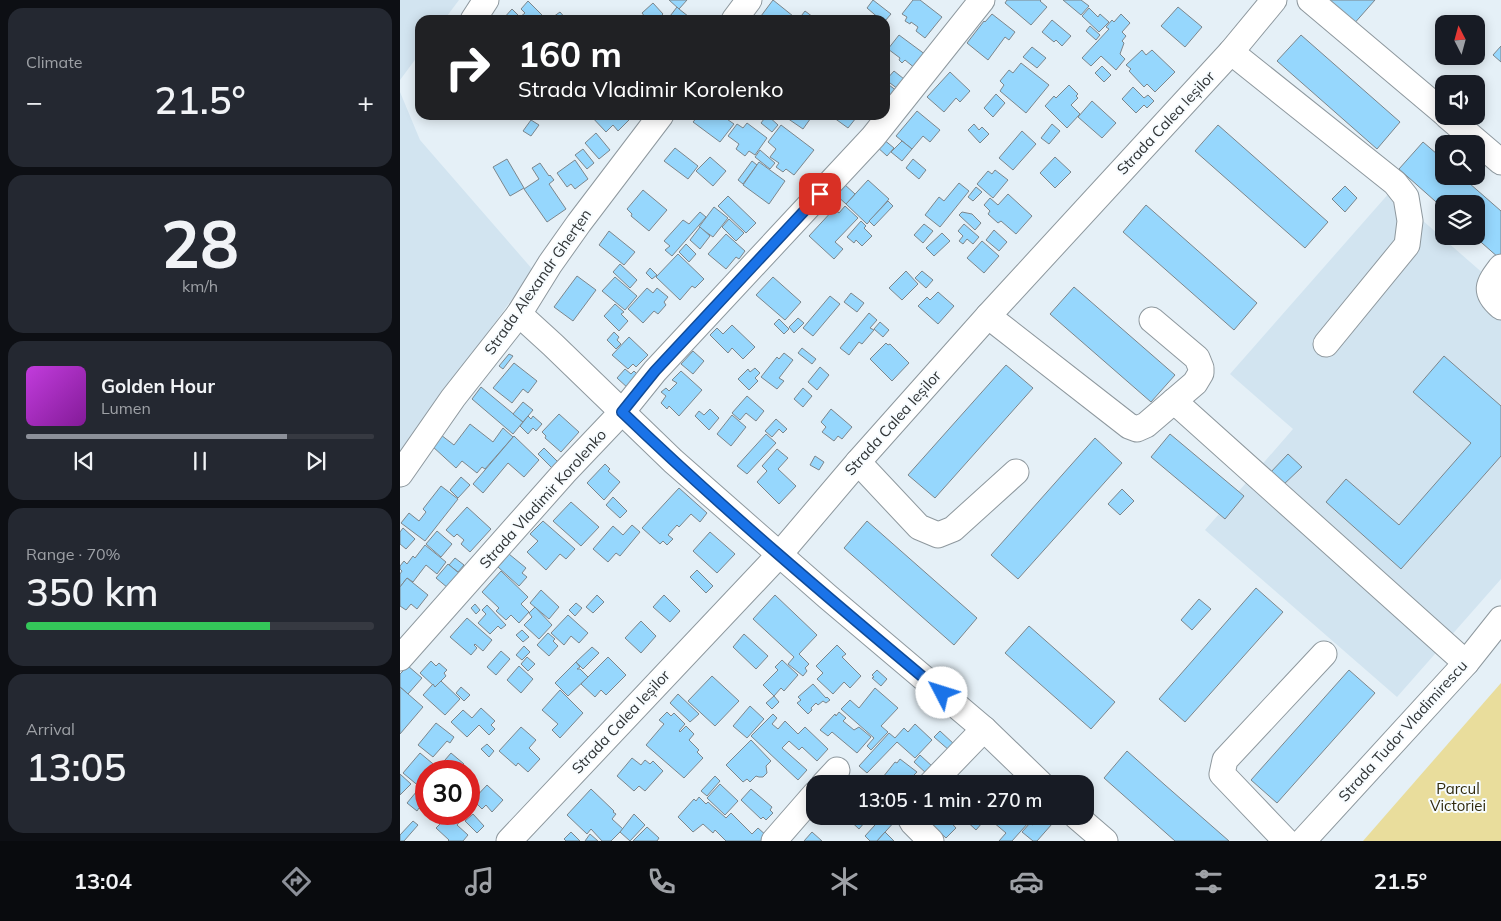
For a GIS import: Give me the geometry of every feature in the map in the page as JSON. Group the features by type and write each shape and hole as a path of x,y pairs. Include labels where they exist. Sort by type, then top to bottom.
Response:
{"street":[{"path":"476,15 486,0"},
{"path":"738,15 749,0"},
{"name":"Strada Vladimir Korolenko","path":"890,116 982,0"},
{"name":"Strada Calea Ieșilor","path":"509,841 780,555 858,462 988,316 1231,52 1274,0"},
{"path":"1310,0 1435,105"},
{"path":"1231,52 1395,183 1406,197 1410,221 1407,245 1326,344"},
{"name":"Strada Alexandr Gherțen","path":"400,474 453,398 519,314 550,264 579,223 658,120"},
{"name":"Strada Vladimir Korolenko","path":"400,658 564,473 622,412 655,371 873,137 887,120"},
{"path":"1458,125 1501,162"},
{"path":"1501,266 1489,284 1494,301 1501,307"},
{"path":"519,314 673,461 984,729 1032,775"},
{"path":"988,316 1129,426 1137,429 1146,425 1195,383 1201,373 1197,358 1152,320"},
{"path":"1174,400 1466,662"},
{"path":"858,462 919,527 938,535 953,528 1016,472"},
{"name":"Strada Tudor Vladimirescu","path":"1303,841 1466,662 1501,619"},
{"path":"1286,841 1222,774 1225,760 1324,654"},
{"path":"940,775 984,729"},
{"path":"774,841 806,804"},
{"path":"915,825 931,841"},
{"path":"1086,825 1105,841"}],"shaded area":[{"path":"400,0 459,0 448,15 415,15 415,60 400,80"},
{"path":"400,92 420,140 533,270 400,454"},
{"path":"1390,192 1435,231 1435,245 1451,245 1501,289 1501,579 1397,697 1205,530 1293,429 1230,374"}],"green space":[{"name":"Parcul Victoriei","path":"1501,683 1501,841 1363,841"}],"building":[{"path":"669,0 687,0 679,9"},
{"path":"773,0 792,15 762,15"},
{"path":"873,0 891,14 875,15 867,8"},
{"path":"913,0 920,0 942,17 925,38 916,31 918,27 911,22 910,24 905,21 907,17 902,14"},
{"path":"1007,0 1041,0 1047,7 1031,25 1005,3"},
{"path":"1063,0 1081,0 1089,6 1081,15"},
{"path":"1330,0 1375,0 1352,26 1326,4"},
{"path":"528,1 542,15 522,15 525,13 521,9"},
{"path":"653,3 663,14 644,15 642,13"},
{"path":"677,7 687,15 671,15"},
{"path":"1178,7 1202,27 1185,47 1161,26"},
{"path":"1089,8 1098,17 1100,14 1109,22 1099,32 1082,16"},
{"path":"512,9 518,15 507,15"},
{"path":"805,11 810,15 802,15"},
{"path":"992,14 1015,32 1009,40 1005,37 988,60 967,43"},
{"path":"1121,14 1130,23 1122,32 1126,36 1122,41 1124,43 1120,54 1125,59 1116,70 1101,56 1091,66 1082,58 1109,29 1106,27 1112,20 1114,22"},
{"path":"1052,20 1071,36 1062,46 1042,32"},
{"path":"1090,26 1100,35 1096,40 1086,31"},
{"path":"899,35 926,55 916,69 905,60 902,63 899,60 900,58 890,50 890,46"},
{"path":"1301,35 1400,122 1377,149 1277,61"},
{"path":"1501,46 1501,62 1493,55"},
{"path":"1032,47 1046,58 1037,68 1023,57"},
{"path":"1142,50 1146,55 1152,50 1175,72 1155,92 1147,84 1144,87 1126,65"},
{"path":"1021,63 1049,85 1026,113 1000,91 1004,85 1000,81 1009,70 1013,73"},
{"path":"1102,66 1111,75 1104,82 1095,73"},
{"path":"894,71 909,83 902,92 890,83 890,76"},
{"path":"950,72 970,91 960,102 956,98 944,112 927,97"},
{"path":"1069,85 1078,94 1076,96 1078,98 1071,105 1080,114 1067,128 1045,106 1054,96 1056,98"},
{"path":"890,86 901,94 893,103 890,101"},
{"path":"1133,87 1144,98 1148,95 1154,101 1147,108 1144,105 1136,113 1122,99"},
{"path":"996,94 1005,103 993,117 984,108"},
{"path":"1092,101 1116,123 1102,138 1078,117"},
{"path":"917,111 940,130 930,142 923,136 912,149 896,136"},
{"path":"531,120 539,125 531,136 523,131"},
{"path":"595,120 629,120 618,131 613,125 606,132"},
{"path":"695,120 728,120 734,124 720,142 693,122"},
{"path":"763,120 772,120 778,125 772,132 761,123"},
{"path":"790,120 809,120 803,129"},
{"path":"837,120 854,120 848,128"},
{"path":"747,123 767,138 755,155 749,151 745,156 736,149 739,144 728,136 737,124 743,128"},
{"path":"974,124 979,130 982,127 989,134 980,143 968,130"},
{"path":"1052,124 1060,131 1049,144 1041,138"},
{"path":"781,125 814,150 794,175 786,169 783,172 776,167 779,163 770,157 776,149 768,142"},
{"path":"1218,125 1328,222 1305,248 1195,151"},
{"path":"1022,131 1036,144 1013,170 999,158"},
{"path":"596,133 610,150 599,159 585,143"},
{"path":"883,139 894,148 887,156 876,146"},
{"path":"902,141 912,149 902,161 891,152"},
{"path":"1423,142 1435,152 1435,185 1471,185 1483,195 1435,195 1435,201 1399,169"},
{"path":"675,148 698,166 688,179 664,161"},
{"path":"583,149 594,163 587,169 575,155"},
{"path":"760,150 775,163 770,169 755,157"},
{"path":"710,157 726,171 713,186 696,171"},
{"path":"1055,157 1071,172 1055,188 1040,173"},
{"path":"507,159 524,188 510,196 493,167"},
{"path":"913,159 926,170 919,179 906,168"},
{"path":"575,160 588,179 575,189 571,184 567,187 557,173"},
{"path":"752,161 757,165 743,184 738,180"},
{"path":"759,162 785,181 769,204 743,185"},
{"path":"540,163 554,180 549,184 566,209 547,222 524,189 539,179 532,168"},
{"path":"995,170 1008,180 993,198 977,184 988,171 992,174"},
{"path":"868,180 889,199 867,224 846,204"},
{"path":"959,183 969,191 940,227 925,215 939,197 944,201"},
{"path":"844,184 855,194 846,204 835,194"},
{"path":"1345,186 1357,198 1345,212 1332,199"},
{"path":"976,187 982,192 973,201 968,197"},
{"path":"643,190 667,210 649,231 631,216 632,214 627,209"},
{"path":"1008,194 1032,216 1016,234 1001,221 998,223 988,214 990,211 984,205 990,198 998,205"},
{"path":"728,196 756,223 746,233 718,206"},
{"path":"1485,197 1501,211 1501,256 1499,258 1484,245"},
{"path":"888,201 893,206 874,226 869,221"},
{"path":"1146,205 1257,303 1234,330 1123,232"},
{"path":"845,206 858,218 835,242 843,249 834,259 809,236 834,209 839,213"},
{"path":"714,207 728,218 713,237 699,227"},
{"path":"700,212 706,217 672,256 665,250 670,246 664,241 683,220 689,224"},
{"path":"962,212 972,214 981,223 975,230 959,215"},
{"path":"729,219 744,233 736,241 722,227"},
{"path":"861,221 866,226 864,228 872,236 862,246 856,240 854,243 847,237"},
{"path":"924,224 933,231 923,243 914,235"},
{"path":"964,224 979,237 973,244 967,239 963,244 959,241 963,236 958,231"},
{"path":"700,227 710,236 700,249 690,240"},
{"path":"994,230 1007,242 999,251 986,240"},
{"path":"609,231 635,252 624,265 599,245"},
{"path":"942,233 950,241 934,256 926,248"},
{"path":"726,234 745,251 739,259 736,257 726,269 708,254"},
{"path":"982,241 999,256 984,273 967,258"},
{"path":"686,244 696,254 689,262 679,252"},
{"path":"678,254 704,279 695,288 692,286 680,300 656,277"},
{"path":"620,264 637,280 630,288 613,272"},
{"path":"650,268 657,275 652,279 646,273"},
{"path":"906,271 918,284 902,300 889,288"},
{"path":"922,271 933,280 926,288 915,278"},
{"path":"577,276 596,290 573,321 554,307"},
{"path":"615,277 637,296 625,310 602,291"},
{"path":"773,277 801,302 785,320 756,295"},
{"path":"1074,287 1175,375 1151,402 1050,314"},
{"path":"647,288 653,293 657,288 668,297 664,302 666,305 658,314 654,311 643,323 628,309"},
{"path":"938,292 954,306 938,324 918,306 927,297 930,300"},
{"path":"851,293 864,303 857,312 844,302"},
{"path":"830,296 840,304 813,336 803,328"},
{"path":"615,304 624,312 621,314 628,321 619,331 604,316"},
{"path":"869,313 877,320 870,328 874,330 862,344 859,342 849,355 840,348"},
{"path":"798,318 804,323 794,333 789,327"},
{"path":"779,319 789,329 784,334 774,324"},
{"path":"880,322 889,330 883,337 874,329"},
{"path":"732,325 755,347 743,359 732,348 728,353 710,335 717,328 723,334"},
{"path":"614,332 619,337 617,340 621,344 616,349 607,340"},
{"path":"629,337 648,355 636,367 633,364 628,369 612,355"},
{"path":"886,343 890,344 909,363 892,381 870,359"},
{"path":"802,348 816,359 812,364 798,353"},
{"path":"693,351 704,361 693,374 681,364"},
{"path":"784,353 793,360 779,378 784,381 777,389 761,377 777,357 779,359"},
{"path":"509,354 513,356 503,369 499,366"},
{"path":"1444,356 1501,406 1501,456 1401,569 1326,502 1346,479 1399,525 1471,443 1413,392"},
{"path":"514,363 537,381 528,393 523,389 512,403 493,388"},
{"path":"1006,365 1033,388 935,498 908,475"},
{"path":"820,367 829,375 817,390 808,382"},
{"path":"755,368 760,373 755,378 758,381 749,390 738,379 748,369 750,372"},
{"path":"625,369 631,374 634,371 640,377 629,389 617,378"},
{"path":"681,371 702,390 679,416 669,406 667,409 661,403 666,396 661,392 666,388 669,391 677,383 672,380"},
{"path":"481,387 523,422 513,434 472,399"},
{"path":"803,388 812,396 803,407 794,399"},
{"path":"747,396 764,411 756,421 746,413 740,420 732,413"},
{"path":"523,402 533,410 523,422 513,414"},
{"path":"710,409 719,418 709,430 695,416 699,411 704,415"},
{"path":"831,409 852,427 842,439 838,436 834,441 822,432 826,427 821,422"},
{"path":"559,414 579,432 561,452 545,438 546,436 542,432"},
{"path":"732,415 746,427 731,446 717,434"},
{"path":"528,416 531,419 533,416 542,424 536,431 533,428 528,434 520,426"},
{"path":"776,419 787,429 783,433 779,429 772,437 765,431"},
{"path":"470,424 493,442 503,428 513,437 485,469 482,467 477,473 462,461 456,468 432,446 441,435 454,445"},
{"path":"766,434 776,443 747,474 737,466"},
{"path":"1170,434 1244,496 1225,519 1151,457"},
{"path":"514,436 539,460 524,477 508,463 483,493 473,484"},
{"path":"1095,438 1122,463 1018,579 991,555"},
{"path":"544,448 559,463 553,469 538,454"},
{"path":"777,449 788,458 778,469 796,486 779,504 757,482 767,471 762,466"},
{"path":"1288,454 1302,467 1282,486 1269,474"},
{"path":"815,456 824,462 819,470 810,465"},
{"path":"605,464 610,469 608,471 620,482 604,500 587,483"},
{"path":"461,477 470,485 458,498 450,490"},
{"path":"441,486 458,499 425,541 401,523 409,513 419,521 426,512 423,509"},
{"path":"679,488 707,513 700,522 691,514 679,527 677,525 668,535 673,539 667,545 663,541 660,544 642,528"},
{"path":"1122,489 1134,501 1120,515 1108,504"},
{"path":"613,497 627,511 620,518 606,505"},
{"path":"571,502 599,527 581,546 553,521"},
{"path":"467,507 491,529 470,552 461,544 464,540 457,534 454,537 446,530"},
{"path":"543,521 575,549 566,559 560,554 546,570 527,552 538,541 530,534"},
{"path":"867,521 977,618 954,645 844,548"},
{"path":"632,525 640,532 620,556 616,553 608,562 593,549 613,526 623,535"},
{"path":"403,528 415,539 406,549 400,544 400,532"},
{"path":"437,531 452,544 441,557 426,544"},
{"path":"710,532 735,554 717,573 693,551"},
{"path":"425,545 446,562 437,574 426,565 413,582 407,578 400,587 400,574 402,571 400,566 404,561 407,564 413,556 415,558"},
{"path":"509,554 526,568 522,573 527,577 519,586 498,567"},
{"path":"455,558 464,565 458,572 449,565"},
{"path":"448,564 460,574 448,588 436,578"},
{"path":"697,570 713,586 706,593 690,577"},
{"path":"501,571 528,597 521,604 529,612 519,623 511,615 506,620 496,611 499,608 482,592"},
{"path":"407,578 428,595 417,609 411,604 406,610 400,606 400,587"},
{"path":"1256,588 1283,612 1185,722 1159,699"},
{"path":"541,590 559,607 549,619 530,603"},
{"path":"597,595 604,602 593,613 586,607"},
{"path":"664,595 680,611 670,622 653,607"},
{"path":"775,595 817,635 799,654 809,664 805,668 807,671 803,676 788,664 794,657 753,619"},
{"path":"1199,599 1211,609 1192,630 1181,620"},
{"path":"576,603 582,608 575,616 569,610"},
{"path":"475,604 480,610 476,614 471,608"},
{"path":"487,605 506,625 501,629 498,626 490,634 478,623 486,614 482,610"},
{"path":"535,607 552,625 539,639 524,625 532,617 529,613"},
{"path":"568,615 588,633 579,643 571,636 564,645 551,633"},
{"path":"467,618 492,640 483,651 475,644 477,648 471,655 450,637"},
{"path":"641,621 656,636 641,653 625,638"},
{"path":"1029,626 1115,702 1091,729 1005,653"},
{"path":"522,630 529,637 523,642 516,635"},
{"path":"548,633 555,639 553,641 558,646 549,656 537,645"},
{"path":"744,634 768,656 756,669 733,647"},
{"path":"837,645 846,654 842,657 861,676 850,688 844,682 833,694 817,679 823,673 816,666"},
{"path":"524,646 530,652 522,660 516,655"},
{"path":"592,647 599,653 583,669 576,662"},
{"path":"501,651 510,659 496,675 487,667"},
{"path":"527,657 535,664 528,671 521,664"},
{"path":"608,657 626,675 606,695 601,690 595,697 581,684"},
{"path":"782,660 798,675 784,691 781,688 774,696 763,685 778,670 775,667"},
{"path":"431,661 436,666 439,663 447,670 444,673 446,676 435,687 420,673"},
{"path":"576,662 580,667 577,669 580,669 588,677 568,696 555,683"},
{"path":"408,666 422,678 408,694 400,687 400,674"},
{"path":"519,666 533,679 521,693 507,680"},
{"path":"877,670 887,679 881,686 872,678 874,677 872,675"},
{"path":"1349,670 1375,693 1277,803 1251,780"},
{"path":"712,676 739,701 715,726 688,701"},
{"path":"441,681 460,699 445,715 423,695 433,684 435,687"},
{"path":"813,684 830,700 826,703 823,701 818,705 816,703 808,714 797,703 801,700 798,697"},
{"path":"400,687 423,707 400,734"},
{"path":"461,687 470,695 464,701 456,693"},
{"path":"875,688 898,708 881,726 888,732 871,750 867,746 874,738 841,709 850,700 859,708"},
{"path":"560,690 583,713 560,738 552,730 558,724 542,710"},
{"path":"678,694 699,714 690,722 670,703"},
{"path":"774,696 779,702 772,709 766,703"},
{"path":"750,706 764,719 747,738 733,726"},
{"path":"481,708 495,721 491,725 495,729 489,735 479,725 467,737 451,722 463,710 472,718"},
{"path":"667,712 671,716 674,713 685,724 680,732 686,726 694,734 689,740 699,750 697,752 703,758 684,778 646,745 664,724 659,720"},
{"path":"839,712 846,718 843,721 854,730 859,727 871,737 857,753 832,732 828,736 820,730"},
{"path":"773,714 777,718 772,724 778,729 785,721 798,734 805,727 828,749 817,761 802,747 799,750 789,741 782,748 807,770 798,780 751,736"},
{"path":"436,723 454,737 450,743 447,741 433,757 418,745"},
{"path":"915,724 932,740 915,758 897,742 867,773 859,766 889,733 895,738 904,728 908,732"},
{"path":"521,727 536,740 529,748 540,759 528,772 518,763 516,766 499,751"},
{"path":"940,731 955,745 950,751 934,737"},
{"path":"751,740 771,761 766,766 767,773 763,777 756,776 750,782 747,779 743,782 726,765"},
{"path":"487,744 494,751 489,757 481,749"},
{"path":"1127,751 1229,841 1175,841 1104,778"},
{"path":"420,753 428,760 415,760 415,783 403,773"},
{"path":"451,753 459,760 445,760"},
{"path":"920,755 933,767 927,774 914,762"},
{"path":"632,758 641,765 645,760 650,764 653,761 663,771 645,791 639,786 634,791 617,776"},
{"path":"900,759 917,772 914,775 885,775 895,762 897,763"},
{"path":"400,774 411,784 400,795"},
{"path":"715,776 720,781 707,796 701,791"},
{"path":"720,784 738,801 725,815 707,798"},
{"path":"487,785 503,800 492,812 486,805 482,809 480,807 480,792"},
{"path":"591,789 614,811 616,814 612,819 623,829 611,841 602,841 591,829 587,834 567,815"},
{"path":"751,789 772,807 770,810 773,813 766,820 763,817 761,819 741,800"},
{"path":"415,793 415,809 407,803"},
{"path":"699,797 706,804 708,802 726,818 731,813 752,834 758,828 768,837 765,841 726,841 715,830 713,833 703,824 693,832 678,817 694,799 696,801"},
{"path":"634,814 645,825 630,841 620,832"},
{"path":"413,821 415,825 418,825 404,841 400,841 400,835"},
{"path":"480,822 484,826 477,833 469,825 480,825"},
{"path":"439,825 457,825 468,835 463,841 448,841 436,828"},
{"path":"875,825 891,825 877,841 870,841 865,836"},
{"path":"932,825 953,825 956,828 946,838"},
{"path":"971,825 980,825 976,830"},
{"path":"997,825 1026,825 1012,841 999,841 1006,833"},
{"path":"1028,825 1051,825 1037,841 1033,841 1022,832"},
{"path":"647,827 659,838 657,841 633,841"},
{"path":"571,832 580,841 566,841 564,839"},
{"path":"812,832 822,841 804,841"},
{"path":"885,832 894,841 877,841"},
{"path":"590,834 598,841 585,841"}],"route":[{"path":"820,194 655,371 622,412 673,461 828,598 942,693"}]}
